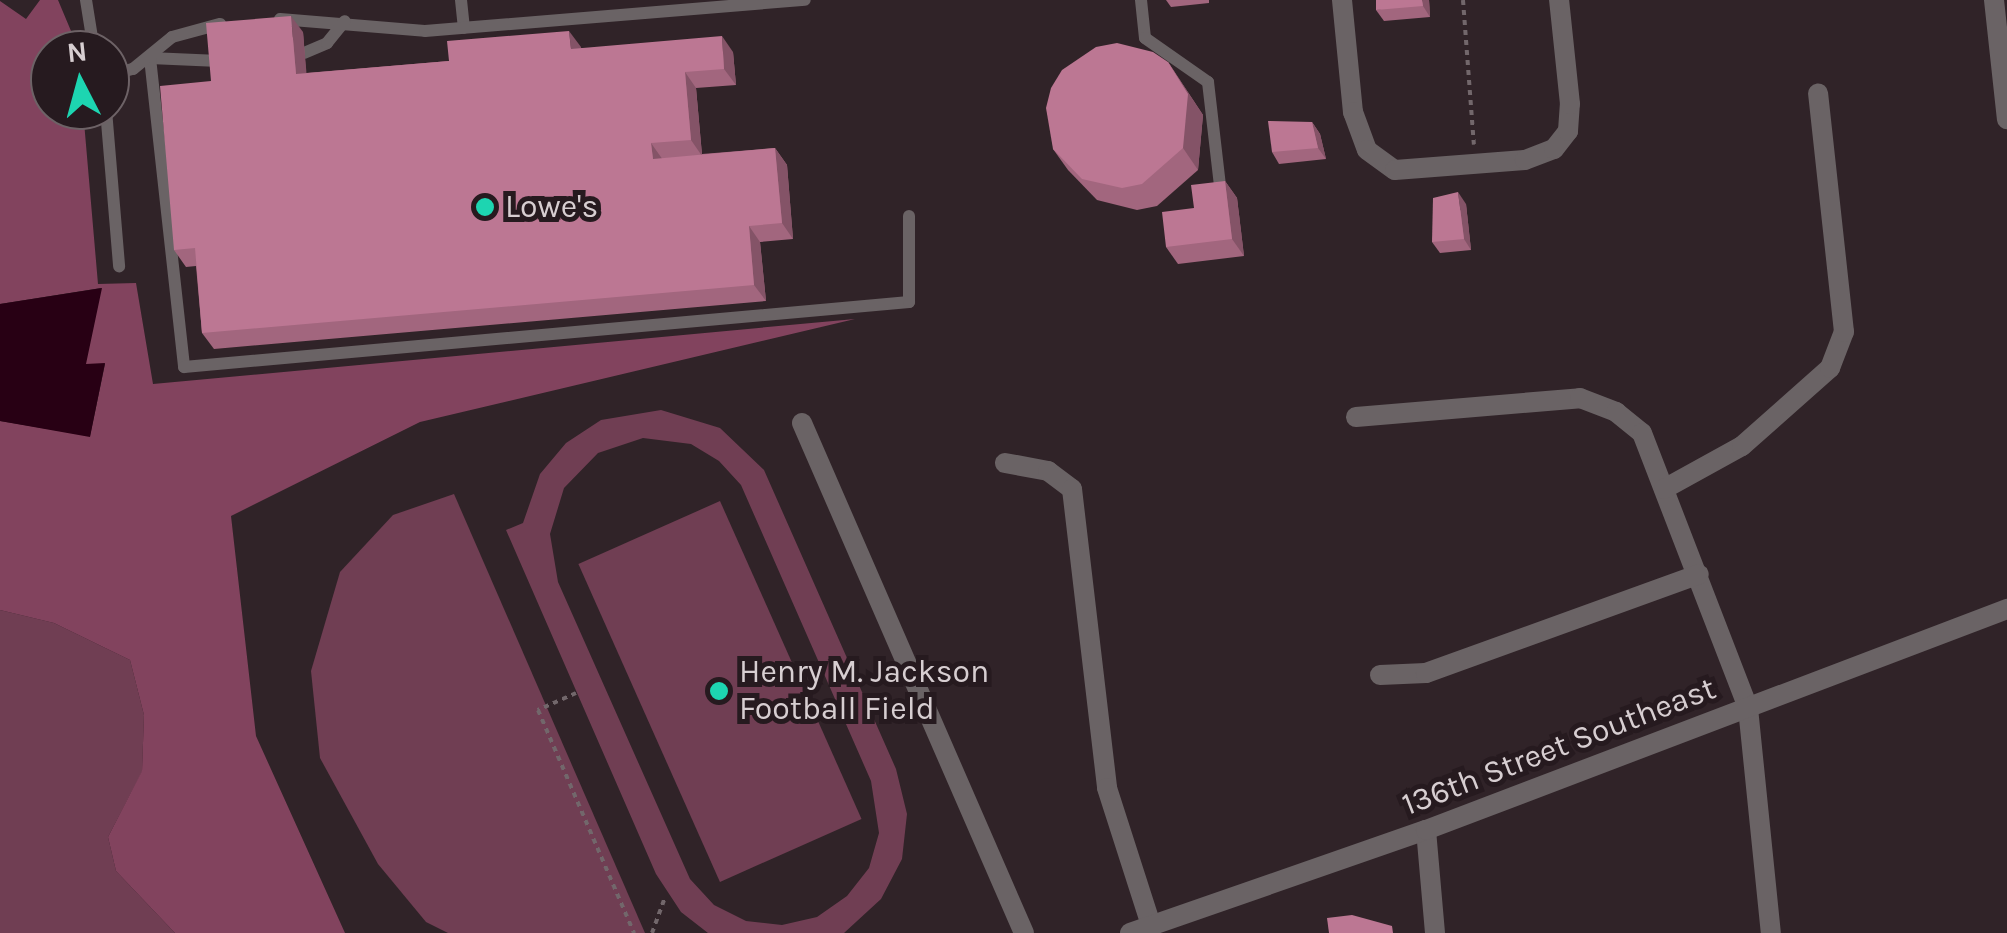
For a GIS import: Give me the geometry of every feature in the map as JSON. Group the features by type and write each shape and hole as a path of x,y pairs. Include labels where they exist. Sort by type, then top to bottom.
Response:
{"street":[{"path":"1342,0 1353,112 1367,150 1395,170 1476,165 1554,149 1568,130 1570,104 1559,0"},
{"path":"1994,0 2007,119"},
{"path":"1664,489 1742,446 1830,368 1844,332 1818,93"},
{"path":"1356,417 1580,398 1616,412 1642,434 1748,708 1770,933"},
{"path":"802,424 1024,933"},
{"path":"1005,463 1048,471 1072,489 1107,788 1150,925"},
{"path":"1380,675 1426,673 1699,574"},
{"name":"136th Street Southeast","path":"1130,933 1426,830 2007,609"},
{"path":"1426,830 1435,933"}],"lane":[{"path":"86,0 91,30"},
{"path":"461,0 464,28"},
{"path":"269,20 346,21 424,31 805,0"},
{"path":"1141,0 1145,38 1208,82 1220,186"},
{"path":"304,53 327,43 346,21"},
{"path":"130,67 150,58 172,37 238,22"},
{"path":"150,58 219,60"},
{"path":"150,58 184,367 910,302 910,216"},
{"path":"108,130 119,266"}],"path":[{"path":"1463,0 1476,165"},
{"path":"576,693 538,710 634,933"},
{"path":"652,933 665,898"}],"shaded area":[{"path":"40,0 58,0 71,30 30,30 30,130 85,130 98,284 136,283 153,384 855,319 420,422 231,516 256,736 345,933 175,933 116,871 108,837 142,771 144,715 130,660 54,623 0,610 0,421 90,436 105,364 85,365 101,288 0,304 0,1 26,19"},
{"path":"102,288 86,364 105,363 90,437 0,421 0,304"},
{"path":"661,410 720,428 764,470 896,769 907,814 902,859 881,899 844,933 708,933 681,912 656,874 506,530 523,523 540,474 566,443 601,420","holes":["643,438 691,444 719,461 741,485 871,781 879,833 869,868 847,896 817,917 782,925 746,921 714,905 690,879 558,582 550,534 564,488 598,453"]},
{"path":"454,494 645,933 448,933 426,922 378,864 320,758 311,671 340,572 393,515"},
{"name":"Henry M. Jackson Football Field","path":"720,501 862,819 720,882 578,564"},
{"path":"0,610 54,623 130,660 144,715 142,772 108,837 116,871 175,933 0,933"}],"building":[{"path":"1376,0 1422,0 1423,6 1376,10"},
{"name":"Lowe's","path":"291,16 296,74 449,61 447,41 569,31 571,49 722,36 724,69 685,72 691,140 651,143 653,159 775,148 782,223 749,226 754,285 202,333 195,248 174,250 160,86 211,81 206,23"},
{"path":"1117,43 1153,52 1168,62 1188,94 1183,148 1142,184 1122,188 1082,179 1053,149 1046,108 1051,88 1062,70 1096,47"},
{"path":"1268,121 1312,122 1318,148 1272,152"},
{"path":"1225,181 1232,239 1166,247 1162,212 1194,208 1191,185"},
{"path":"1458,192 1464,239 1432,242 1433,198"},
{"path":"1352,915 1392,926 1393,933 1329,933 1327,918"}],"place":[{"name":"Lowe's","path":"485,207"},
{"name":"Henry M. Jackson Football Field","path":"719,691"}]}
